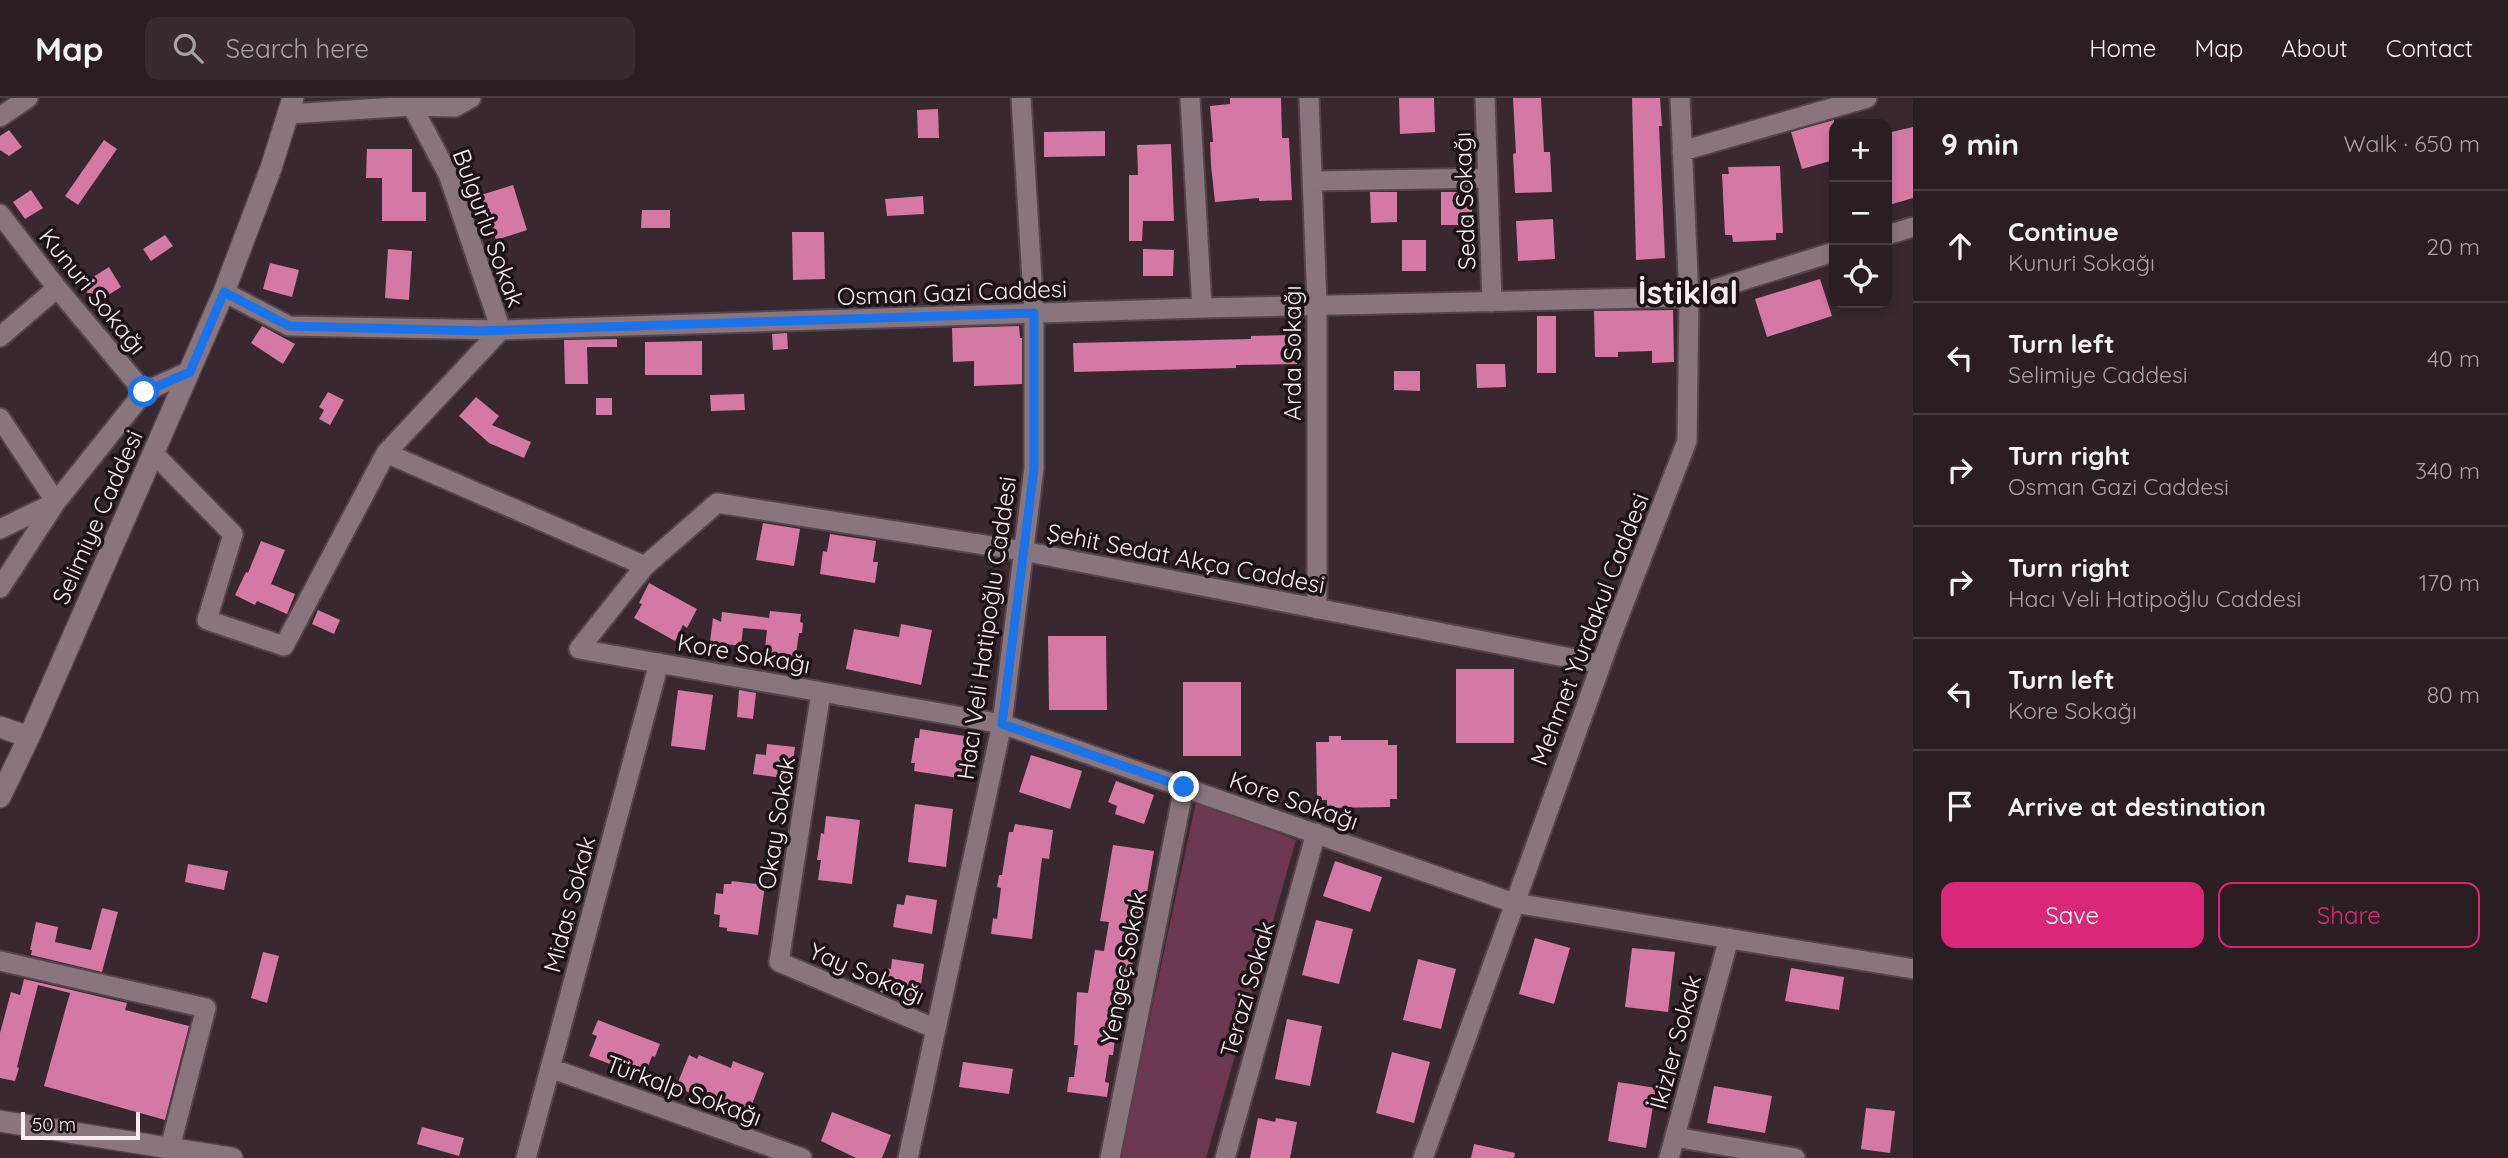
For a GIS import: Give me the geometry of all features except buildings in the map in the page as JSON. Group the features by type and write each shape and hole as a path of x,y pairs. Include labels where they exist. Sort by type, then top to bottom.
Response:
{"street":[{"path":"0,117 28,98"},
{"path":"291,106 420,102 455,107 471,98"},
{"name":"Hacı Veli Hatipoğlu Caddesi","path":"908,1158 1002,724 1034,468 1034,313 1021,98"},
{"path":"1190,98 1202,308"},
{"name":"Arda Sokağı","path":"1309,98 1317,305 1317,609"},
{"name":"Seda Sokağı","path":"1485,98 1492,302"},
{"name":"Mehmet Yurdakul Caddesi","path":"1423,1158 1601,664 1687,440 1689,297 1680,98"},
{"path":"1682,151 1842,102 1867,98"},
{"name":"Bulgurlu Sokak","path":"420,102 448,174 501,330"},
{"name":"Selimiye Caddesi","path":"0,797 29,737 224,292 271,168 291,106"},
{"path":"1313,181 1488,178"},
{"name":"Kunuri Sokağı","path":"0,214 57,288 144,392 190,372"},
{"path":"1892,233 1913,227"},
{"name":"Osman Gazi Caddesi","path":"224,292 289,326 501,330 1202,308 1689,297 1829,253"},
{"path":"0,337 57,288"},
{"path":"154,454 233,534 207,620 284,646 386,453 501,330"},
{"path":"0,588 56,502 144,392"},
{"path":"0,418 56,502"},
{"path":"386,453 645,566"},
{"path":"0,529 56,502"},
{"name":"Şehit Sedat Akça Caddesi","path":"645,566 717,503 1023,551 1601,664"},
{"name":"Kore Sokağı","path":"645,566 579,649 1002,724 1514,903 1913,969"},
{"name":"Midas Sokak","path":"526,1158 659,663"},
{"name":"Okay Sokak","path":"779,962 821,692"},
{"path":"0,727 29,737"},
{"name":"Yengeç Sokak","path":"1110,1158 1184,787"},
{"name":"Terazi Sokak","path":"1225,1158 1316,834"},
{"name":"İkizler Sokak","path":"1669,1158 1729,938"},
{"path":"0,961 206,1008 170,1148"},
{"name":"Yay Sokağı","path":"779,962 936,1029"},
{"name":"Türkalp Sokağı","path":"551,1068 802,1158"},
{"path":"0,1121 233,1158"},
{"path":"1675,1137 1795,1158"}],"shaded area":[{"path":"1196,802 1296,840 1206,1158 1120,1158"}],"district":[{"name":"İstiklal","path":"1688,292"}],"route":[{"path":"144,392 190,372 224,292 289,326 480,331 1034,313 1034,468 1002,724 1184,787"}]}
